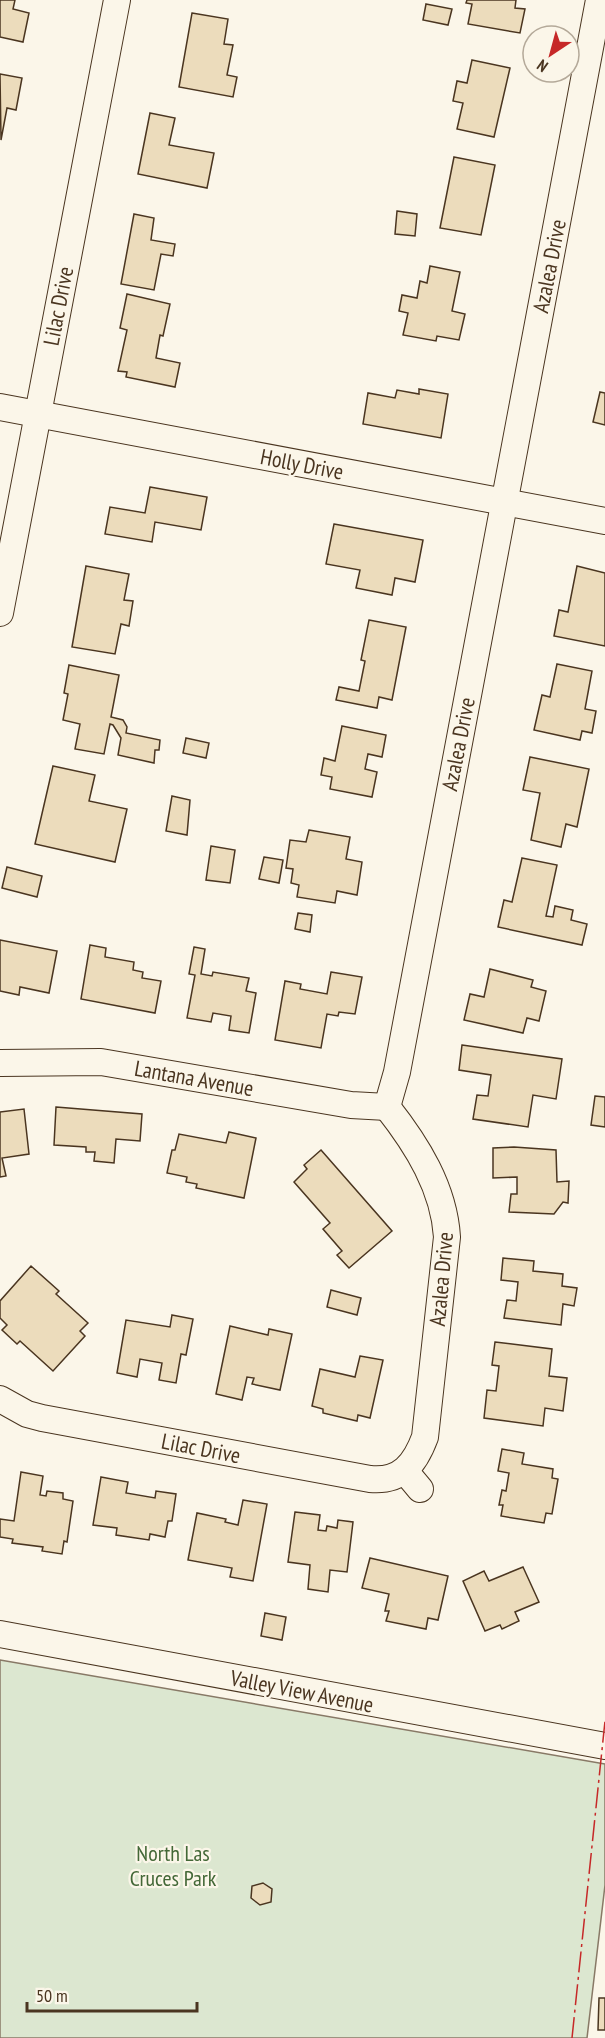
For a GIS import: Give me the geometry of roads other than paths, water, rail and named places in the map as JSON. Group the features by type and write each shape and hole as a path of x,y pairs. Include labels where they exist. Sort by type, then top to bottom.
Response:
{"street":[{"name":"Lilac Drive","path":"0,613 117,0"},
{"name":"Azalea Drive","path":"412,1480 425,1437 447,1237 446,1222 438,1192 406,1133 387,1107 399,1061 599,0"},
{"name":"Holly Drive","path":"0,407 605,521"},
{"name":"Lantana Avenue","path":"0,1063 101,1062 351,1105 387,1107"},
{"name":"Lilac Drive","path":"0,1399 27,1414 42,1418 370,1479 412,1480"},
{"name":"Valley View Avenue","path":"0,1634 605,1746"}],"park label":[{"name":"North Las Cruces Park","path":"173,1866"}]}
